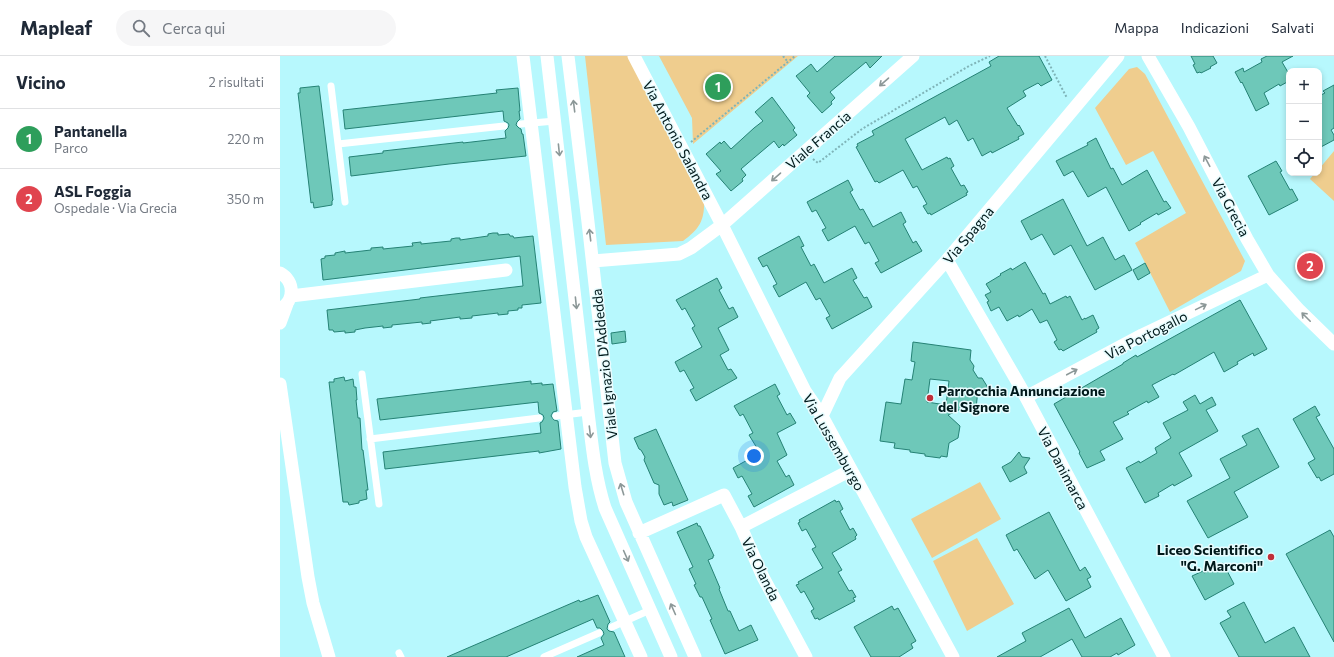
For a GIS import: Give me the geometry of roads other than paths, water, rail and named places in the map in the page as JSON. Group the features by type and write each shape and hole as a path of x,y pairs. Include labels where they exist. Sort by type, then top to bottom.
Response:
{"street":[{"path":"523,56 526,124 561,416 581,521 586,537 641,657"},
{"name":"Viale Ignazio D'Addedda","path":"547,56 588,412 599,489 605,508 671,657"},
{"name":"Viale Ignazio D'Addedda","path":"568,56 593,261 615,463 626,502 694,657"},
{"name":"Via Antonio Salandra","path":"634,56 722,225"},
{"name":"Viale Francia","path":"593,261 679,254 691,248 722,225 913,56"},
{"name":"Via Spagna","path":"822,416 840,378 947,260 1118,56"},
{"name":"Via Grecia","path":"1148,56 1189,126 1247,239 1268,275 1334,344"},
{"name":"Via Lussemburgo","path":"722,225 805,391 822,416 953,657"},
{"name":"Via Danimarca","path":"947,260 1026,397 1164,657"},
{"path":"571,264 575,270 583,273 591,268 593,261"},
{"path":"286,303 506,270"},
{"path":"280,322 290,285 281,273"},
{"name":"Via Portogallo","path":"1026,397 1142,335 1268,275"},
{"path":"280,384 285,458 312,596 330,657"},
{"name":"Via Olanda","path":"806,657 763,577 741,527 851,470"},
{"path":"639,533 724,495 741,527"},
{"path":"660,633 680,624"}],"lane":[{"path":"331,86 345,202"},
{"path":"526,124 555,121"},
{"path":"338,144 504,126"},
{"path":"362,374 379,504"},
{"name":"Viale Ignazio D'Addedda","path":"561,416 588,412"},
{"path":"370,439 539,418"},
{"path":"612,627 650,610"},
{"path":"544,657 599,633"}],"place":[{"name":"Pantanella","path":"718,87"},
{"name":"ASL Foggia","path":"1310,266"},
{"name":"Parrocchia Annunciazione del Signore","path":"930,398"},
{"name":"Liceo Scientifico \"G. Marconi\"","path":"1271,557"}]}
